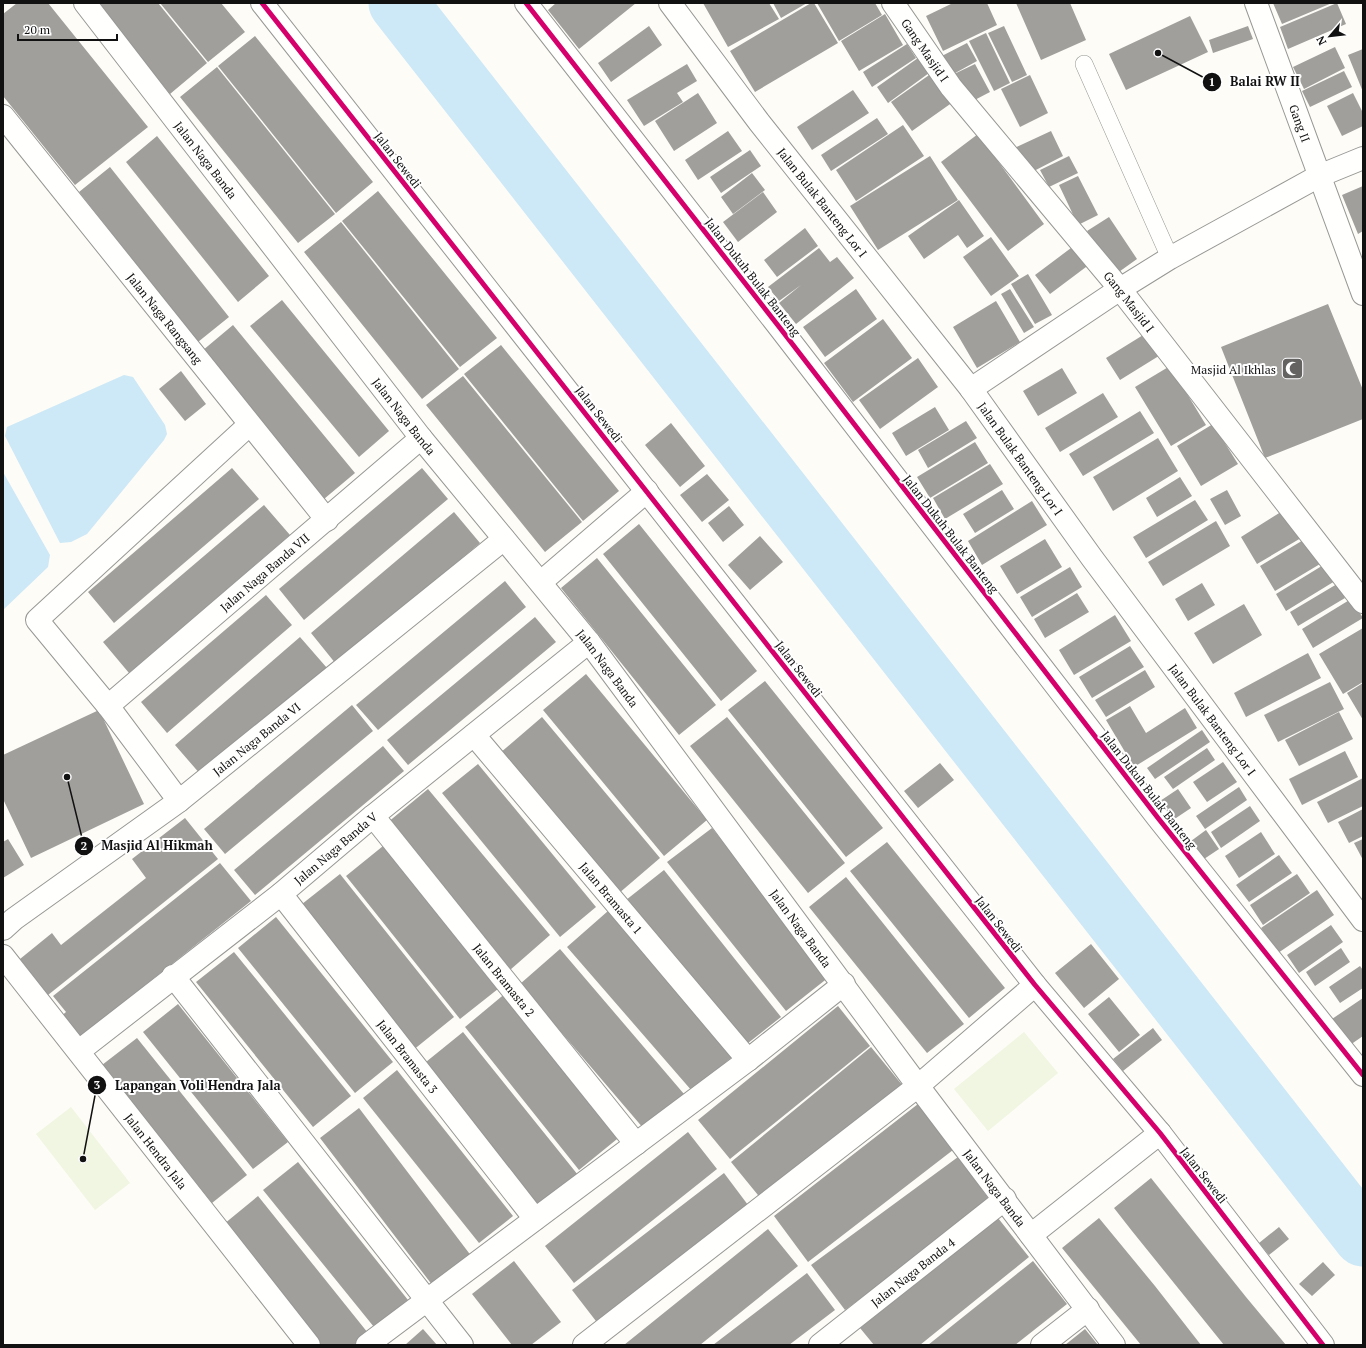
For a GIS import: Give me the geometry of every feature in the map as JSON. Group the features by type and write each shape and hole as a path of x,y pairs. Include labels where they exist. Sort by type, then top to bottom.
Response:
{"street":[{"name":"Jalan Naga Banda","path":"85,3 421,438 589,642 844,984 918,1086 1114,1345"},
{"name":"Jalan Sewedi","path":"262,3 1035,984 1160,1133 1323,1345"},
{"name":"Jalan Dukuh Bulak Banteng","path":"526,3 785,334 1158,818 1363,1075"},
{"name":"Jalan Bulak Banteng Lor I","path":"670,3 764,128 971,389 1097,564 1363,920"},
{"name":"Gang Masjid I","path":"893,3 951,87 1120,289 1363,602"},
{"name":"Gang II","path":"1256,3 1363,294"},
{"name":"Jalan Naga Rangsang","path":"3,116 326,520"},
{"path":"971,389 1120,289 1170,258 1319,176 1363,158"},
{"path":"179,801 108,706 37,620 249,425"},
{"name":"Jalan Naga Banda VII","path":"108,706 421,438"},
{"path":"541,582 646,492"},
{"name":"Jalan Naga Banda VI","path":"3,929 14,919 179,801 504,540"},
{"name":"Jalan Naga Banda V","path":"79,1051 173,976 281,894 373,816 589,642"},
{"name":"Jalan Bramasta 1","path":"474,735 748,1060"},
{"name":"Jalan Bramasta 2","path":"373,816 636,1144"},
{"name":"Jalan Bramasta 3","path":"281,894 535,1219"},
{"name":"Jalan Hendra Jala","path":"3,956 309,1345"},
{"path":"173,976 462,1345"},
{"path":"367,1345 748,1060 844,984"},
{"path":"587,1344 918,1086 1035,984"},
{"path":"1031,1235 1160,1133"},
{"name":"Jalan Naga Banda 4","path":"826,1343 1005,1199"},
{"path":"1042,1345 1088,1309"}],"lane":[{"path":"1084,64 1170,258"}],"green space":[{"path":"1024,1032 1058,1073 988,1131 954,1089"},
{"path":"71,1107 130,1183 95,1210 36,1134"}],"water":[{"path":"124,375 133,377 165,425 167,434 164,440 87,534 71,542 60,543 5,436 7,427"},
{"path":"3,472 50,555 48,567 3,610"}],"building":[{"path":"17,3 48,3 148,127 75,185 3,96 3,14"},
{"path":"97,3 158,3 207,63 170,94"},
{"path":"160,3 221,3 245,32 208,62"},
{"path":"556,3 636,3 579,49 548,10"},
{"path":"703,3 769,3 779,19 728,47"},
{"path":"773,3 807,3 781,18"},
{"path":"811,3 814,3 838,43 755,92 730,51"},
{"path":"817,3 875,3 882,15 839,41"},
{"path":"953,3 987,3 997,25 943,51 926,16"},
{"path":"1016,3 1070,3 1086,40 1041,60"},
{"path":"1273,3 1332,3 1282,24"},
{"path":"1337,3 1346,24 1288,49 1280,27"},
{"path":"885,14 903,45 859,71 841,41"},
{"path":"1190,16 1208,52 1126,90 1109,54"},
{"path":"649,26 662,45 611,82 598,63"},
{"path":"1004,26 1027,75 1012,82 988,33"},
{"path":"1248,26 1253,39 1213,53 1209,40"},
{"path":"986,33 1010,83 994,91 969,41"},
{"path":"255,36 373,182 336,213 218,66"},
{"path":"967,43 977,61 948,77 938,58"},
{"path":"907,44 916,58 872,87 863,72"},
{"path":"1335,47 1345,68 1304,89 1293,67"},
{"path":"1363,49 1363,92 1348,55"},
{"path":"918,58 929,73 888,103 877,87"},
{"path":"687,64 697,81 677,93 683,102 644,126 627,100"},
{"path":"975,64 990,92 967,104 952,75"},
{"path":"217,67 335,214 298,243 180,97"},
{"path":"1344,71 1352,87 1310,107 1302,91"},
{"path":"932,73 953,102 912,131 891,102"},
{"path":"1030,75 1048,113 1020,127 1001,89"},
{"path":"853,90 869,113 812,150 797,127"},
{"path":"698,93 717,123 674,151 655,121"},
{"path":"1353,93 1363,113 1363,126 1342,136 1327,106"},
{"path":"877,118 888,134 831,171 821,155"},
{"path":"903,125 924,156 856,201 836,170"},
{"path":"728,131 742,151 698,180 685,160"},
{"path":"1051,131 1063,156 1030,173 1010,150"},
{"path":"978,134 1044,224 1008,251 941,162"},
{"path":"157,136 269,276 238,302 126,162"},
{"path":"750,150 761,166 721,193 710,177"},
{"path":"930,156 958,200 878,250 850,206"},
{"path":"1069,156 1078,173 1049,187 1040,170"},
{"path":"110,167 229,317 198,342 79,192"},
{"path":"752,173 765,190 733,214 721,197"},
{"path":"1078,176 1098,215 1078,225 1059,185"},
{"path":"1363,186 1363,231 1358,234 1342,195"},
{"path":"378,191 497,338 460,367 342,221"},
{"path":"763,192 777,212 738,242 723,222"},
{"path":"959,200 984,236 967,248 958,235 924,259 908,236"},
{"path":"1109,217 1137,259 1116,274 1087,231"},
{"path":"341,222 459,369 422,399 304,252"},
{"path":"805,228 818,246 777,277 764,260"},
{"path":"991,237 1019,276 991,296 963,257"},
{"path":"1075,245 1090,264 1050,294 1035,275"},
{"path":"819,248 830,262 837,257 854,278 796,324 779,303 801,285 779,301 768,287"},
{"path":"1028,274 1052,315 1035,324 1011,284"},
{"path":"856,289 877,319 825,357 803,327"},
{"path":"1010,289 1034,327 1024,333 1001,294"},
{"path":"282,300 389,431 359,457 250,326"},
{"path":"996,301 1020,342 977,368 953,327"},
{"name":"Masjid Al Ikhlas","path":"1328,304 1363,390 1363,419 1265,458 1221,347"},
{"path":"883,319 912,358 853,402 824,363"},
{"path":"233,325 355,473 324,499 202,351"},
{"path":"1148,332 1162,354 1120,380 1106,358"},
{"path":"501,345 619,491 583,521 464,374"},
{"path":"918,358 938,387 880,429 859,400"},
{"path":"1170,366 1206,425 1171,446 1135,387"},
{"path":"1062,368 1077,393 1038,416 1023,391"},
{"path":"181,371 206,404 185,421 159,389"},
{"path":"463,376 582,522 545,552 426,405"},
{"path":"1103,393 1118,417 1060,452 1045,428"},
{"path":"935,407 949,430 906,456 892,433"},
{"path":"1140,411 1154,433 1083,476 1069,454"},
{"path":"966,421 977,438 928,468 918,450"},
{"path":"671,423 705,466 680,487 645,445"},
{"path":"1213,424 1238,464 1201,486 1177,446"},
{"path":"1158,438 1178,471 1113,511 1093,477"},
{"path":"975,442 988,463 930,498 917,477"},
{"path":"990,464 1003,484 945,519 933,498"},
{"path":"232,468 259,499 114,623 88,592"},
{"path":"422,468 448,499 304,620 279,589"},
{"path":"707,474 729,500 702,522 680,495"},
{"path":"1180,477 1192,496 1157,517 1146,498"},
{"path":"1002,490 1014,509 975,533 963,514"},
{"path":"1227,490 1241,516 1225,525 1210,499"},
{"path":"1195,500 1208,520 1146,558 1133,537"},
{"path":"1032,501 1047,525 982,565 968,541"},
{"path":"264,505 290,535 129,673 103,642"},
{"path":"729,506 744,525 723,542 708,523"},
{"path":"1284,510 1301,538 1257,564 1241,537"},
{"path":"454,512 480,543 336,664 311,633"},
{"path":"1216,521 1230,546 1163,586 1148,562"},
{"path":"639,524 757,671 721,701 603,554"},
{"path":"760,536 783,562 750,590 728,565"},
{"path":"1045,539 1062,567 1017,594 1000,566"},
{"path":"1305,539 1320,564 1275,591 1260,566"},
{"path":"597,558 716,705 679,735 561,588"},
{"path":"1325,564 1335,581 1286,611 1276,594"},
{"path":"1070,567 1082,587 1032,617 1020,597"},
{"path":"505,581 526,607 378,730 356,705"},
{"path":"1202,583 1215,605 1188,621 1175,599"},
{"path":"1337,584 1345,598 1298,626 1290,612"},
{"path":"1077,593 1089,612 1045,638 1034,619"},
{"path":"266,595 292,625 167,733 141,702"},
{"path":"1351,599 1363,618 1313,648 1302,629"},
{"path":"1244,604 1262,635 1213,664 1194,633"},
{"path":"1115,615 1131,641 1074,675 1059,650"},
{"path":"535,617 556,642 408,765 387,740"},
{"path":"1363,628 1363,682 1343,694 1319,654"},
{"path":"300,637 327,668 201,775 175,745"},
{"path":"1130,646 1144,667 1092,698 1079,677"},
{"path":"1308,653 1321,678 1246,717 1234,693"},
{"path":"1145,670 1155,687 1106,717 1095,700"},
{"path":"586,674 707,820 664,856 543,710"},
{"path":"765,681 883,828 846,857 728,710"},
{"path":"1330,682 1344,709 1278,742 1264,715"},
{"path":"1363,683 1363,720 1347,693"},
{"path":"352,705 373,731 225,854 204,829"},
{"path":"1130,706 1146,733 1185,708 1197,728 1134,767 1106,720"},
{"path":"99,710 144,804 31,858 3,799 3,755"},
{"path":"1339,712 1353,739 1299,766 1285,740"},
{"path":"542,717 660,858 618,894 500,753"},
{"path":"727,717 845,863 808,893 690,746"},
{"path":"1202,730 1210,742 1155,779 1147,768"},
{"path":"383,746 404,771 255,895 234,870"},
{"path":"1207,748 1215,760 1173,789 1164,777"},
{"path":"1345,751 1358,777 1302,805 1289,779"},
{"path":"1223,762 1237,782 1207,802 1193,782"},
{"path":"940,763 954,780 918,808 904,791"},
{"path":"478,764 596,907 560,937 442,793"},
{"path":"1363,778 1363,806 1328,823 1317,802"},
{"path":"1239,787 1247,800 1205,829 1196,816"},
{"path":"428,789 550,935 510,970 387,823"},
{"path":"1178,789 1191,808 1173,820 1160,801"},
{"path":"1250,806 1260,821 1221,848 1211,832"},
{"path":"1363,809 1363,836 1349,843 1338,822"},
{"path":"185,818 218,859 48,995 20,959 52,933 61,945 146,878 132,859"},
{"path":"712,828 829,977 786,1011 667,862"},
{"path":"1206,830 1219,849 1204,859 1191,841"},
{"path":"1261,832 1275,854 1239,878 1225,856"},
{"path":"8,839 24,865 3,878 3,842"},
{"path":"1363,839 1363,860 1354,843"},
{"path":"388,842 503,985 460,1019 346,876"},
{"path":"887,842 1005,988 969,1018 850,871"},
{"path":"1279,855 1292,873 1249,902 1236,885"},
{"path":"220,863 251,901 75,1041 58,1019 66,1012 53,996"},
{"path":"664,870 781,1017 743,1047 626,900"},
{"path":"340,874 454,1017 412,1051 297,908"},
{"path":"1297,874 1310,893 1263,925 1250,905"},
{"path":"846,877 964,1024 927,1053 809,907"},
{"path":"1317,890 1334,915 1278,953 1261,928"},
{"path":"608,911 732,1057 692,1091 567,947"},
{"path":"276,917 393,1062 355,1093 238,948"},
{"path":"1331,925 1343,942 1299,973 1287,955"},
{"path":"1091,944 1119,979 1084,1008 1055,973"},
{"path":"1341,948 1350,962 1315,986 1306,972"},
{"path":"560,949 684,1094 644,1129 520,984"},
{"path":"234,952 351,1096 313,1127 196,982"},
{"path":"1360,966 1363,970 1363,988 1340,1003 1329,987"},
{"path":"507,992 622,1135 579,1170 465,1027"},
{"path":"1109,997 1140,1035 1119,1052 1088,1014"},
{"path":"1363,998 1363,1036 1350,1045 1332,1019"},
{"path":"178,1004 288,1142 253,1169 143,1032"},
{"path":"838,1006 870,1046 730,1159 698,1120"},
{"path":"1153,1028 1162,1040 1123,1071 1113,1059"},
{"path":"463,1032 578,1175 535,1209 421,1066"},
{"path":"137,1038 247,1175 212,1203 102,1065"},
{"path":"871,1047 903,1086 762,1200 731,1162"},
{"path":"397,1070 513,1216 479,1243 363,1098"},
{"path":"918,1104 953,1150 808,1262 774,1216"},
{"path":"359,1108 472,1257 433,1286 320,1138"},
{"path":"688,1132 717,1169 574,1283 545,1246"},
{"path":"958,1157 991,1202 845,1310 811,1265"},
{"path":"298,1162 408,1300 374,1327 263,1190"},
{"path":"724,1173 751,1209 599,1325 572,1290"},
{"path":"1151,1178 1286,1345 1224,1345 1114,1208"},
{"path":"258,1196 368,1333 354,1345 321,1345 224,1224"},
{"path":"998,1218 1029,1257 920,1345 874,1345 860,1328"},
{"path":"1099,1218 1201,1345 1141,1345 1062,1248"},
{"path":"1279,1227 1289,1239 1269,1255 1259,1243"},
{"path":"768,1229 798,1266 700,1345 624,1345"},
{"path":"514,1261 561,1322 531,1345 512,1345 472,1294"},
{"path":"1033,1261 1067,1304 1015,1345 928,1345"},
{"path":"1323,1262 1335,1275 1312,1296 1299,1284"},
{"path":"807,1273 835,1310 789,1345 713,1345"},
{"path":"423,1329 437,1345 405,1345"},
{"path":"1085,1329 1098,1345 1065,1345"}],"waterway":[{"path":"398,3 1363,1237"}],"cycle path":[{"path":"262,3 1035,985 1160,1133 1323,1345"},
{"path":"526,3 780,328 1158,818 1363,1075"}],"place":[{"name":"Balai RW II","path":"1158,53"},
{"name":"Masjid Al Ikhlas","path":"1292,369"},
{"name":"Masjid Al Hikmah","path":"67,777"},
{"name":"Lapangan Voli Hendra Jala","path":"83,1159"}]}
